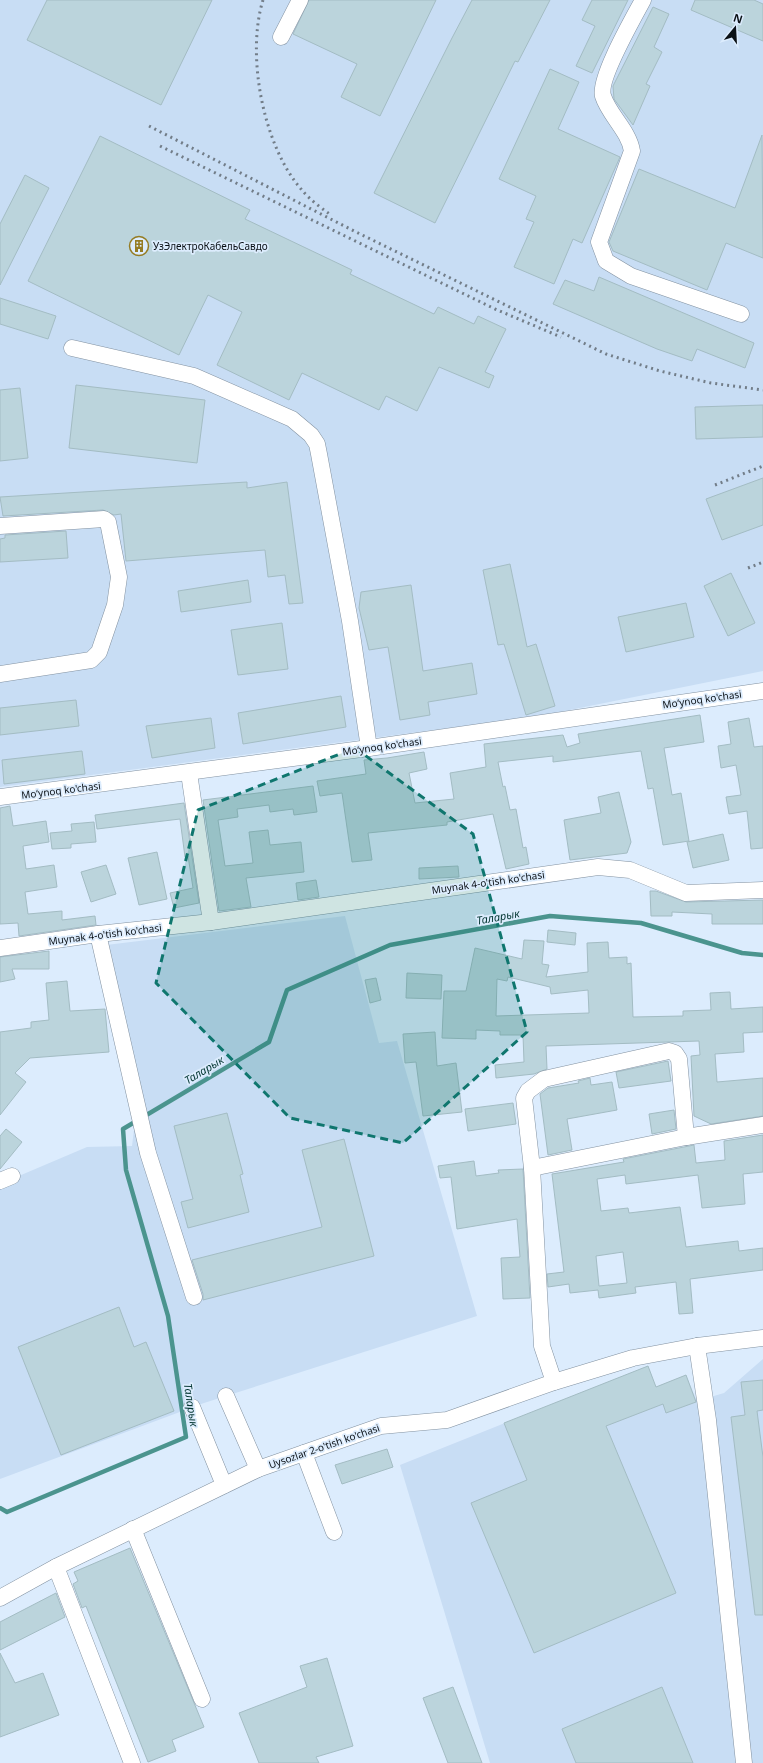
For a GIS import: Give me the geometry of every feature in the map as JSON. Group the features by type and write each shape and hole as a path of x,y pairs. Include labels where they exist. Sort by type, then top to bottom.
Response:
{"street":[{"path":"281,37 300,0"},
{"path":"643,0 620,42 604,85 603,96 632,151 599,242 606,262 631,276 740,314"},
{"path":"72,348 194,376 292,419 312,435 317,444 350,621 369,748"},
{"path":"0,526 104,519 108,522 119,577 115,605 99,652 95,657 91,660 0,674"},
{"name":"Moʻynoq ko'chasi","path":"0,798 369,748 763,691"},
{"path":"189,773 211,922"},
{"name":"Muynak 4-o'tish ko'chasi","path":"0,948 98,934 211,922 598,867 630,870 686,893 763,890"},
{"path":"98,934 148,1153 194,1297"},
{"path":"554,1382 542,1346 532,1168 524,1098 528,1091 544,1079 669,1052 675,1053 679,1059 686,1137"},
{"path":"532,1168 686,1137 763,1125"},
{"name":"Uysozlar 2-o'tish ko'chasi","path":"0,1598 56,1567 258,1469 381,1426 447,1420 554,1382 633,1358 697,1346 763,1338"},
{"path":"697,1346 708,1420 744,1763"},
{"path":"226,1396 258,1469"},
{"path":"192,1407 224,1485"},
{"path":"304,1453 334,1532"},
{"path":"133,1529 202,1700"},
{"path":"56,1567 132,1763"}],"highlighted area":[{"path":"355,748 473,834 527,1032 403,1143 290,1118 156,983 198,810"}],"shaded area":[{"path":"0,0 763,0 763,671 540,716 0,787"},
{"path":"345,916 379,1043 397,1041 477,1316 204,1403 0,1479 0,1184 87,1147 132,1146 134,1130 98,946"},
{"path":"763,1359 763,1763 490,1763 400,1465 648,1366 656,1387 686,1375 697,1401 724,1393"}],"building":[{"path":"47,0 212,0 161,105 27,40"},
{"path":"309,0 436,0 380,116 341,97 357,64 293,34"},
{"path":"472,0 550,0 518,62 515,61 435,223 374,193"},
{"path":"592,0 628,0 592,73 576,66 595,26 582,20"},
{"path":"695,0 754,0 763,4 763,41 691,10"},
{"path":"653,7 669,14 654,47 662,52 646,84 650,86 633,125 614,99 613,86"},
{"path":"550,69 579,82 558,129 620,157 582,243 573,239 554,284 514,267 534,222 526,219 536,196 499,179"},
{"path":"762,135 763,258 726,243 707,290 613,251 609,242 639,169 735,208"},
{"path":"100,136 250,210 245,219 352,270 350,274 434,314 438,307 474,324 478,316 506,329 485,372 494,376 489,388 439,367 417,411 386,396 379,410 302,373 289,400 217,365 242,312 208,295 179,355 28,281"},
{"path":"25,175 49,188 0,285 0,224"},
{"path":"599,277 754,343 745,368 697,349 692,361 657,349 553,304 565,280 594,291"},
{"path":"0,298 56,316 48,339 0,324"},
{"path":"76,385 205,400 197,463 69,448"},
{"path":"20,388 28,458 0,461 0,390"},
{"path":"763,405 763,437 696,439 695,407"},
{"path":"763,478 763,525 722,540 706,499"},
{"path":"247,482 247,488 287,482 303,603 289,604 285,575 268,577 265,550 126,561 121,514 114,515 103,510 3,516 0,497"},
{"path":"66,531 68,558 0,562 0,539 5,538 5,535"},
{"path":"510,564 527,647 536,644 555,706 526,715 504,644 498,645 483,570"},
{"path":"731,573 755,623 728,636 704,586"},
{"path":"248,580 251,602 181,612 178,591"},
{"path":"411,585 423,671 472,663 477,694 428,702 430,715 400,720 388,647 369,650 359,608 361,592"},
{"path":"686,603 694,637 626,652 618,617"},
{"path":"282,623 288,669 238,675 231,630"},
{"path":"341,696 346,727 243,744 238,713"},
{"path":"76,700 79,726 0,735 0,708"},
{"path":"700,715 704,742 664,748 672,795 681,793 689,841 663,845 653,788 648,789 641,751 553,762 553,756 498,762 503,787 505,786 510,810 516,809 523,848 526,847 529,864 506,869 493,814 447,822 447,825 368,833 372,860 352,862 342,793 320,796 317,781 366,774 364,760 424,752 427,769 409,773 415,803 454,799 450,773 486,767 484,744 563,735 567,747 580,743 578,734"},
{"path":"211,718 215,748 152,758 146,726"},
{"path":"749,718 754,747 763,746 763,848 751,849 747,811 729,814 726,797 741,795 736,765 721,768 718,746 731,744 728,722"},
{"path":"82,751 85,774 4,784 2,760"},
{"path":"313,786 317,812 294,815 293,809 270,812 269,805 237,809 238,817 218,820 225,866 253,863 249,832 268,830 270,845 301,842 304,872 246,878 251,907 219,911 203,800"},
{"path":"619,792 631,842 627,853 570,860 564,820 601,813 598,797"},
{"path":"184,803 199,903 174,908 170,893 193,888 188,856 185,857 180,819 97,829 95,815"},
{"path":"10,806 13,826 46,821 49,842 23,846 26,869 54,865 57,887 25,892 28,914 62,911 62,920 95,916 96,925 19,936 18,923 0,924 0,808"},
{"path":"94,822 96,842 71,844 71,848 52,849 50,833 72,831 71,824"},
{"path":"723,834 729,860 693,868 687,842"},
{"path":"157,852 167,899 139,905 128,858"},
{"path":"106,865 116,894 91,902 81,872"},
{"path":"458,866 459,877 419,879 419,868"},
{"path":"316,880 319,897 298,900 296,883"},
{"path":"650,891 656,891 686,902 763,900 763,924 712,924 712,914 672,912 672,916 651,916"},
{"path":"548,930 576,933 575,945 547,942"},
{"path":"524,940 544,941 542,964 549,965 546,977 588,972 587,943 608,942 609,958 627,957 627,964 631,963 633,1017 683,1016 683,1011 711,1010 710,993 730,992 731,1009 763,1007 763,1032 743,1033 744,1052 715,1054 717,1082 763,1078 763,1116 711,1124 694,1116 691,1056 700,1055 699,1041 546,1046 547,1069 534,1074 496,1078 495,1065 524,1062 523,1035 500,1035 500,1031 476,1030 476,1039 442,1038 444,991 466,991 475,948 522,959","holes":["508,977 550,987 551,994 588,990 589,1013 496,1016 497,979 507,981"]},
{"path":"49,951 49,969 12,969 15,979 0,982 0,957"},
{"path":"407,973 442,975 441,999 406,998"},
{"path":"376,978 381,1000 370,1003 365,980"},
{"path":"67,981 70,1011 105,1009 109,1052 30,1058 15,1073 26,1082 0,1115 0,1032 31,1028 31,1022 49,1020 46,983"},
{"path":"435,1032 437,1066 456,1063 462,1112 423,1116 416,1062 405,1063 403,1034"},
{"path":"668,1061 671,1081 619,1088 616,1072"},
{"path":"590,1078 591,1085 612,1082 617,1110 567,1119 572,1150 548,1155 540,1094 548,1088 579,1083 578,1081"},
{"path":"513,1103 516,1124 468,1131 465,1109"},
{"path":"674,1110 676,1129 652,1134 649,1114"},
{"path":"227,1113 243,1174 240,1175 249,1212 188,1228 181,1202 193,1199 174,1126"},
{"path":"6,1129 22,1142 0,1169 0,1136"},
{"path":"763,1135 763,1172 743,1174 745,1204 702,1208 698,1175 626,1184 625,1175 597,1179 601,1211 628,1208 629,1213 680,1207 686,1247 738,1241 739,1251 763,1248 763,1270 690,1279 693,1313 679,1314 676,1282 635,1287 636,1293 599,1298 598,1290 570,1293 569,1284 548,1287 547,1274 564,1272 552,1174 624,1162 623,1159 694,1145 696,1163 725,1160 724,1141","holes":["623,1252 627,1283 599,1286 596,1256"]},
{"path":"344,1139 374,1256 203,1300 203,1294 192,1260 322,1227 302,1150"},
{"path":"474,1161 476,1176 499,1173 498,1170 523,1169 530,1298 503,1299 501,1258 520,1257 517,1219 457,1229 451,1177 440,1178 438,1166"},
{"path":"119,1307 134,1347 146,1342 174,1411 61,1455 18,1347"},
{"path":"648,1366 656,1387 686,1375 696,1402 666,1413 663,1404 606,1426 676,1593 534,1653 471,1503 527,1480 504,1423"},
{"path":"763,1380 763,1410 757,1411 763,1457 763,1615 755,1615 731,1417 745,1415 741,1382"},
{"path":"387,1449 393,1467 342,1484 335,1465"},
{"path":"130,1548 204,1727 172,1740 176,1751 148,1762 86,1606 82,1608 73,1584 78,1581 74,1572"},
{"path":"56,1593 65,1617 0,1650 0,1622"},
{"path":"0,1653 15,1683 43,1673 59,1715 0,1737"},
{"path":"327,1658 353,1746 316,1757 319,1763 259,1763 239,1713 307,1687 300,1666"},
{"path":"453,1687 482,1763 448,1763 423,1698"},
{"path":"662,1687 693,1763 576,1763 562,1729"}],"waterway":[{"name":"Таларык","path":"0,1508 7,1512 186,1437 168,1316 126,1170 123,1129 269,1042 287,990 390,945 550,916 641,923 742,953 763,955"}],"railway":[{"path":"263,0 258,22 256,47 261,99 268,124 277,149 288,171 301,189 331,215"},
{"path":"149,126 356,232 606,354 660,371 711,383 763,390"},
{"path":"160,146 495,309 561,337"},
{"path":"715,485 763,466"},
{"path":"748,568 763,562"}],"place":[{"name":"УзЭлектроКабельСавдо","path":"139,246"}]}
